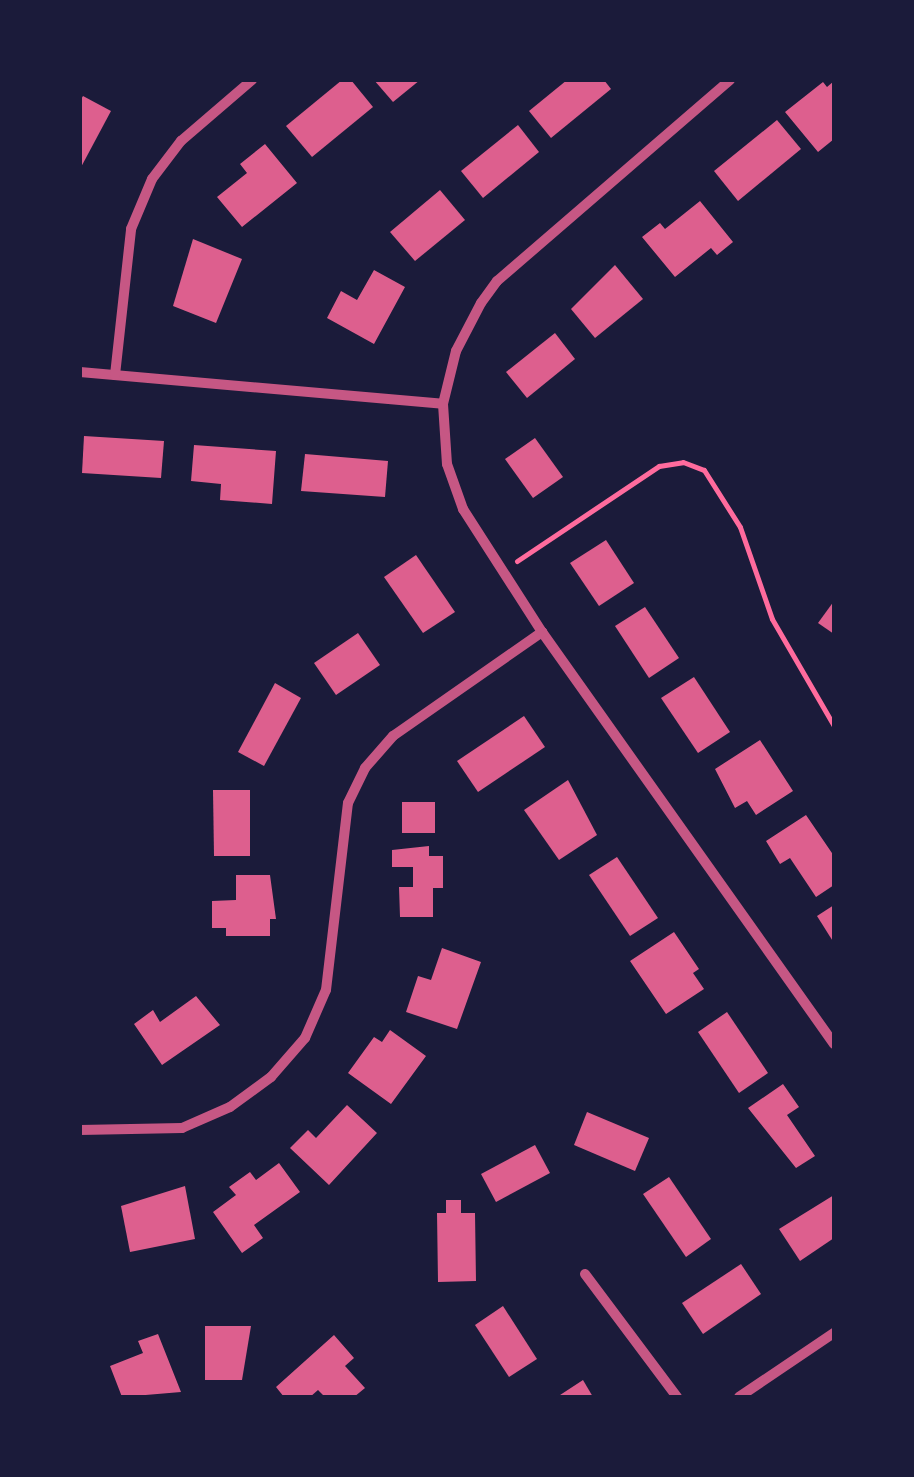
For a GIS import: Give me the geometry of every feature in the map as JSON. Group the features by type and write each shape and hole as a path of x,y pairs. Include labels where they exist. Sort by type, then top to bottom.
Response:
{"street":[{"path":"114,374 132,229 152,179 181,141 252,80"},
{"path":"730,80 498,281 456,352 442,404 447,464 463,509 506,568 542,632 834,1044"},
{"path":"80,372 442,404"},
{"path":"80,1130 182,1128 230,1107 272,1077 305,1038 326,990 348,803 365,768 393,736 542,632"},
{"path":"585,1274 676,1397"},
{"path":"740,1397 834,1332"}],"path":[{"path":"506,568 659,466 683,462 704,470 740,526 772,619 834,726"}],"building":[{"path":"342,80 351,80 373,107 312,157 286,126"},
{"path":"374,80 420,80 393,102"},
{"path":"567,80 604,80 611,89 551,138 529,111"},
{"path":"834,81 834,139 818,152 785,112 823,82 827,87"},
{"path":"83,96 111,111 80,169 80,101"},
{"path":"777,120 801,149 738,201 714,171"},
{"path":"518,125 539,152 483,198 461,171"},
{"path":"265,144 297,183 242,227 217,197 247,173 240,164"},
{"path":"440,190 465,220 415,261 390,232"},
{"path":"700,201 733,242 717,255 711,248 675,277 642,237 660,223 665,229"},
{"path":"193,239 242,259 216,323 173,306"},
{"path":"615,265 643,299 595,338 571,309"},
{"path":"374,270 405,287 374,344 327,318 341,291 357,300"},
{"path":"555,333 575,359 527,398 506,372"},
{"path":"84,436 164,441 161,478 82,473"},
{"path":"535,438 563,477 533,498 505,459"},
{"path":"194,445 276,451 272,504 220,500 221,484 191,481"},
{"path":"305,454 388,461 385,497 301,491"},
{"path":"606,540 634,583 599,606 570,563"},
{"path":"416,555 455,612 423,633 384,577"},
{"path":"834,601 834,634 818,623"},
{"path":"645,607 679,658 649,678 615,626"},
{"path":"358,633 380,665 336,695 314,663"},
{"path":"694,677 730,732 698,753 661,698"},
{"path":"275,683 301,698 264,766 238,752"},
{"path":"524,716 545,747 478,792 457,761"},
{"path":"760,740 793,791 756,815 747,801 735,808 715,769"},
{"path":"568,780 597,835 559,860 524,810"},
{"path":"213,790 250,790 250,856 214,856"},
{"path":"402,802 435,802 435,833 402,833"},
{"path":"806,815 834,856 834,885 816,897 790,858 780,864 766,841"},
{"path":"429,846 429,856 443,856 443,888 433,888 433,917 400,917 399,887 413,887 413,867 392,867 392,850"},
{"path":"617,857 658,918 630,936 589,875"},
{"path":"236,875 270,875 276,919 270,919 270,936 226,936 226,928 212,928 212,901 236,900"},
{"path":"834,905 834,943 817,916"},
{"path":"674,932 699,969 693,973 704,989 666,1014 630,961"},
{"path":"442,948 481,962 457,1029 406,1012 418,976 431,980"},
{"path":"196,996 220,1025 162,1065 134,1024 153,1010 160,1022"},
{"path":"727,1012 768,1073 739,1093 698,1032"},
{"path":"390,1030 426,1056 391,1104 348,1073 374,1037 382,1042"},
{"path":"783,1084 799,1107 787,1115 815,1156 796,1168 748,1108"},
{"path":"347,1105 377,1133 329,1185 290,1148 308,1130 316,1138"},
{"path":"587,1112 649,1138 635,1171 574,1145"},
{"path":"535,1145 550,1173 496,1202 481,1174"},
{"path":"279,1163 300,1192 254,1225 263,1238 242,1253 213,1212 236,1195 229,1187 250,1172 256,1180"},
{"path":"669,1177 711,1239 686,1257 643,1194"},
{"path":"185,1186 195,1239 130,1252 121,1206"},
{"path":"834,1195 834,1238 800,1261 779,1229"},
{"path":"446,1200 461,1200 461,1213 475,1213 476,1281 438,1282 437,1213 446,1213"},
{"path":"741,1264 761,1294 703,1334 682,1303"},
{"path":"503,1306 537,1359 509,1377 475,1325"},
{"path":"205,1326 251,1326 242,1380 205,1380"},
{"path":"158,1334 181,1392 122,1397 110,1366 143,1353 138,1341"},
{"path":"334,1335 354,1358 345,1366 365,1388 354,1397 325,1397 318,1390 310,1397 284,1397 276,1387"},
{"path":"583,1380 593,1397 557,1397"}]}
